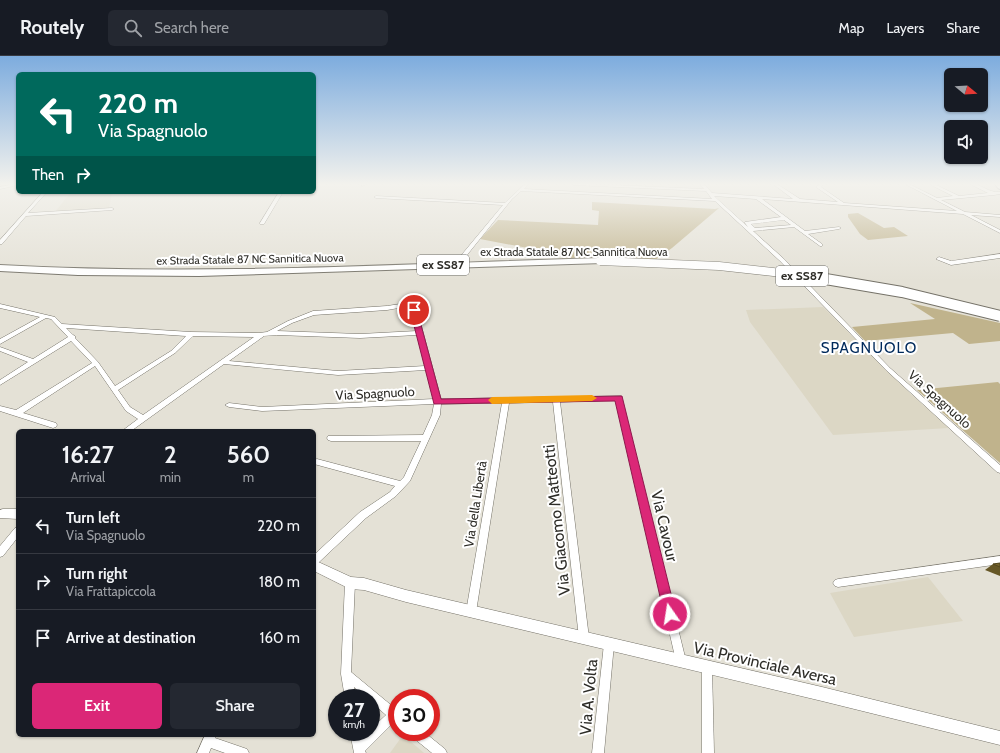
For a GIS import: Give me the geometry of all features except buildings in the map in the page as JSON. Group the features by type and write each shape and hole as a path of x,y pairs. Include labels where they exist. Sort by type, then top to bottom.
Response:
{"highway":[{"name":"ex Strada Statale 87 NC Sannitica Nuova","path":"0,268 129,274 287,271 600,261 690,264 783,273 899,292 1000,316"}],"street":[{"path":"0,242 24,217"},
{"path":"262,224 266,217"},
{"path":"461,259 497,217"},
{"name":"Via Spagnuolo","path":"734,217 782,260 888,369 1000,470"},
{"path":"971,217 1000,232"},
{"path":"794,226 754,230 747,223 785,218 820,245"},
{"path":"804,233 839,228"},
{"path":"939,259 951,263 1000,256"},
{"path":"269,333 290,322 313,313 387,308 414,304 419,333 438,402 436,416 414,466 402,485 393,494 363,515 316,559"},
{"path":"0,306 53,318 96,363 128,409 144,419"},
{"path":"0,342 46,316"},
{"path":"62,326 191,334 252,336 269,333 360,336 419,333"},
{"path":"115,389 173,352 191,334"},
{"path":"129,429 262,334"},
{"path":"0,383 73,338"},
{"path":"0,349 34,362"},
{"path":"223,362 338,373 429,368"},
{"path":"17,413 96,363"},
{"name":"Via Spagnuolo","path":"229,404 262,409 438,402 619,398"},
{"name":"Via Cavour","path":"619,398 681,661"},
{"name":"Via Giacomo Matteotti","path":"556,399 584,638"},
{"name":"Via della Libertà","path":"471,612 506,400"},
{"path":"0,408 53,425"},
{"path":"331,438 426,438"},
{"path":"317,462 402,485"},
{"path":"1,515 16,514"},
{"path":"0,553 16,533"},
{"path":"838,583 1000,560"},
{"name":"Via Provinciale Aversa","path":"316,566 350,583 364,584 429,602 1000,738"},
{"path":"348,689 346,674 350,583"},
{"name":"Via A. Volta","path":"598,753 609,644"},
{"path":"707,667 708,753"},
{"path":"346,674 388,710"},
{"path":"360,751 388,723"},
{"path":"203,753 210,738 243,753"},
{"path":"358,741 360,751"},
{"path":"426,741 441,753"}],"shaded area":[{"path":"599,217 709,217 672,248 655,260 562,259 563,251 549,252 480,239 498,220 598,225"},
{"path":"848,217 864,217 884,228 894,227 908,236 868,240 860,234"},
{"path":"910,303 1000,323 1000,341 969,344 953,333 865,341 852,327 935,319"},
{"path":"823,307 912,395 949,428 833,435 750,322 746,310"},
{"path":"998,382 1000,384 1000,463 917,390"},
{"path":"928,577 963,621 854,637 830,593"},
{"path":"399,741 410,741 424,753 390,753"}],"slow traffic":[{"path":"492,400 592,398"}],"district":[{"name":"SPAGNUOLO","path":"869,348"}],"route":[{"path":"414,310 438,402 619,398 670,614"}]}
